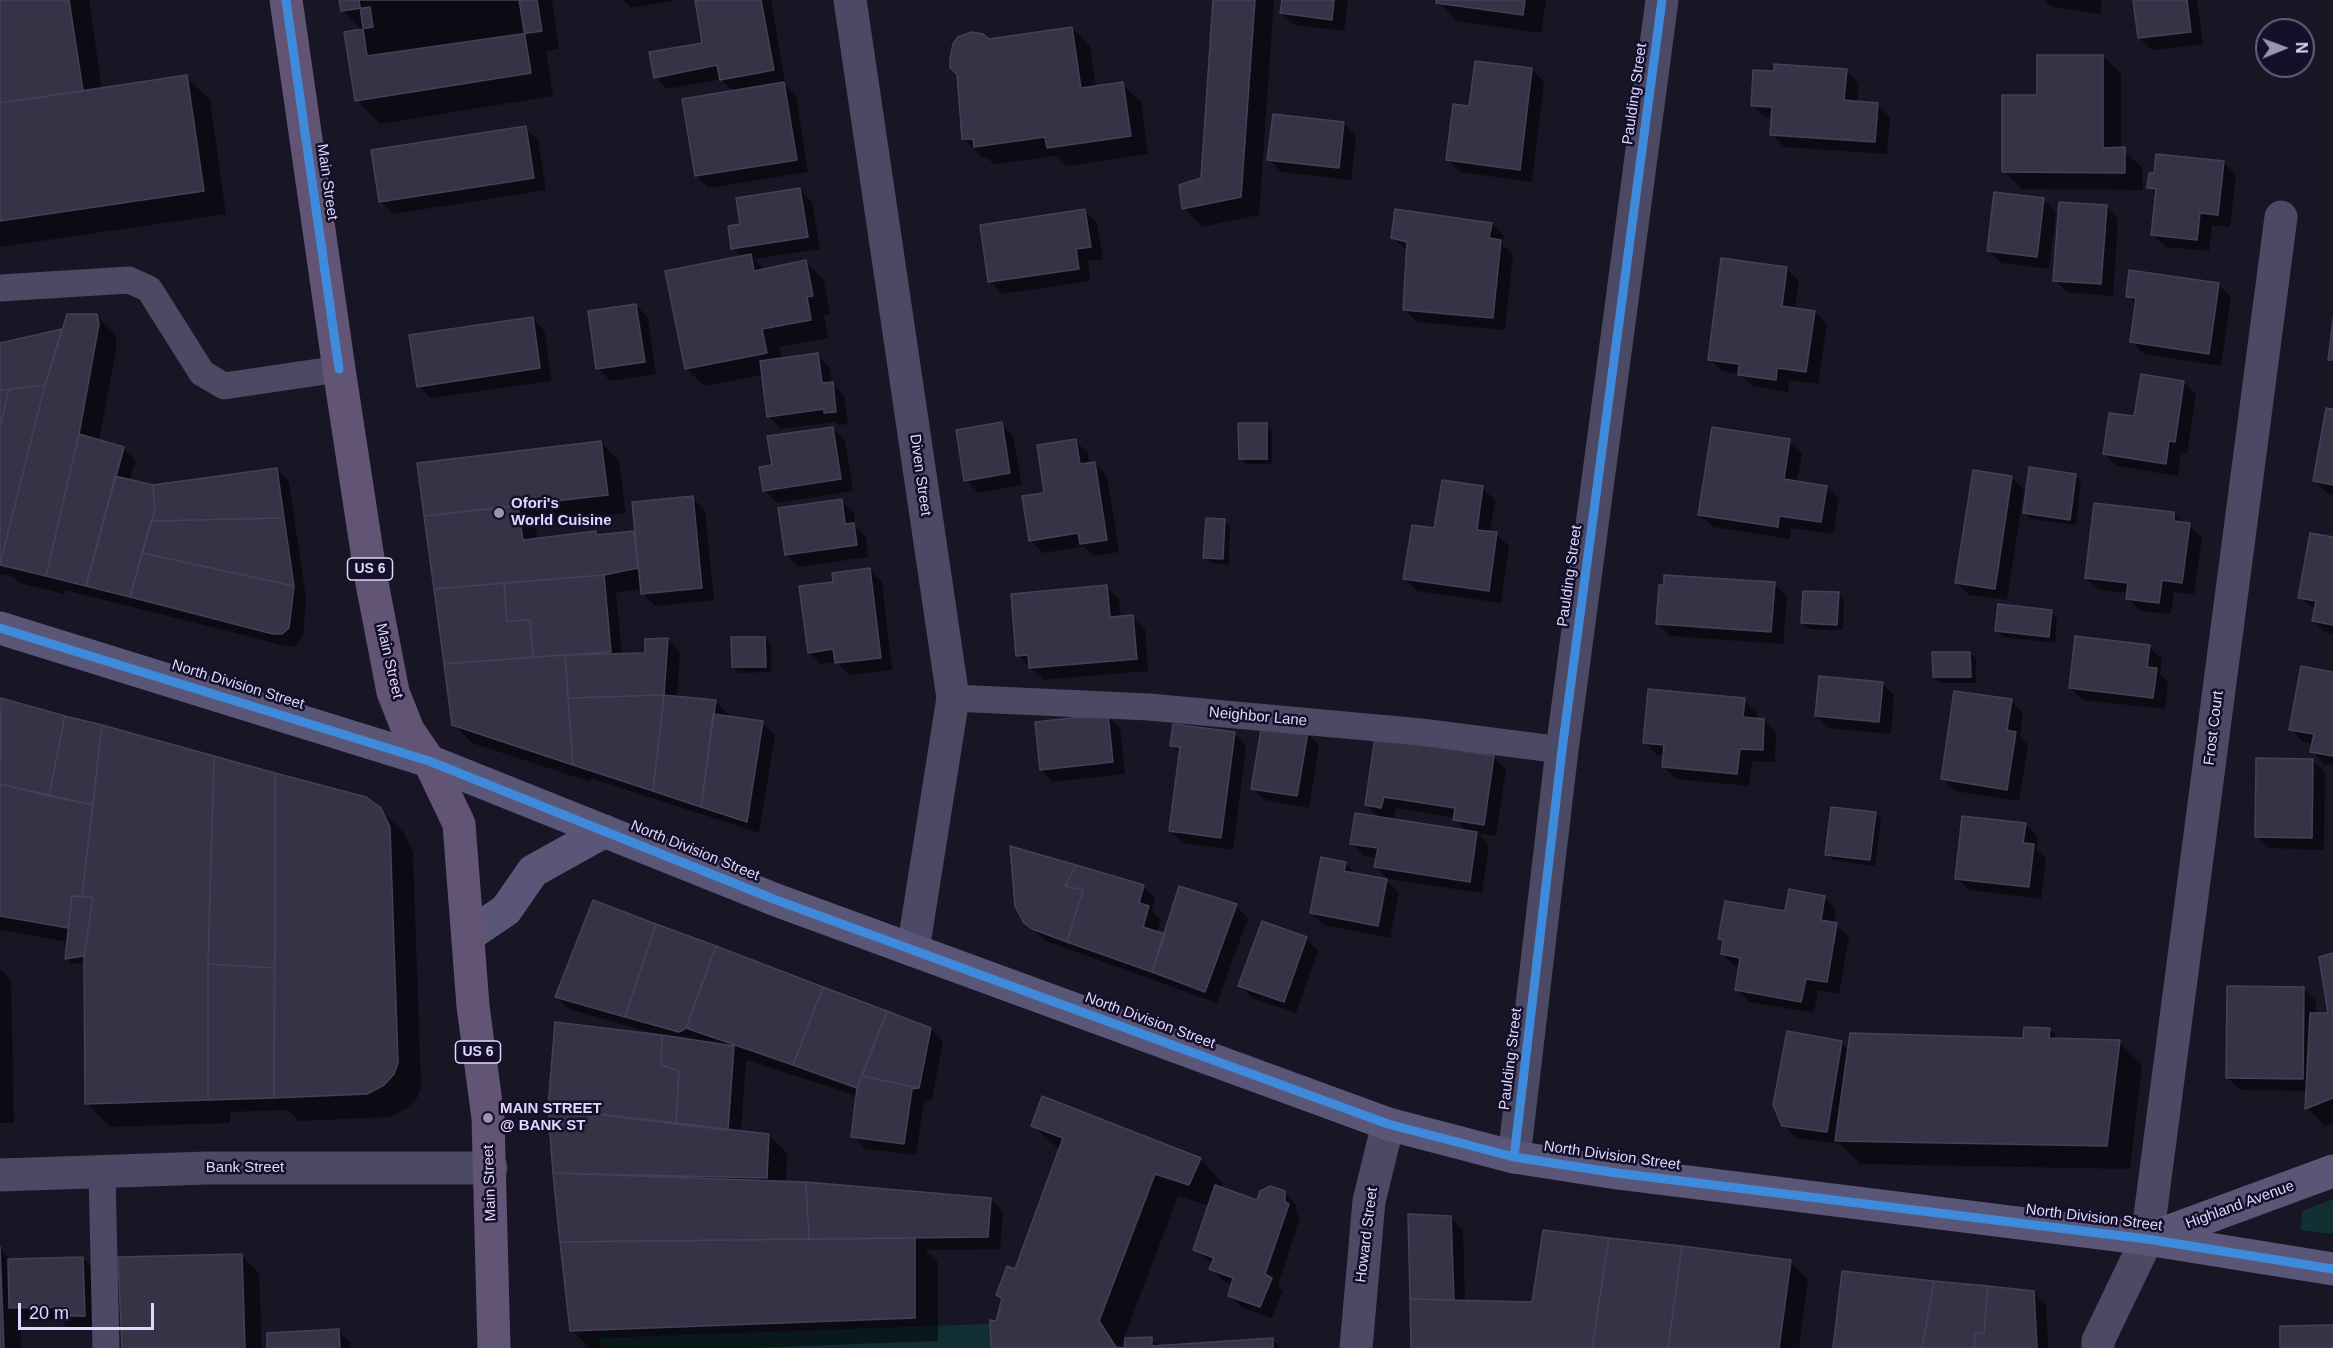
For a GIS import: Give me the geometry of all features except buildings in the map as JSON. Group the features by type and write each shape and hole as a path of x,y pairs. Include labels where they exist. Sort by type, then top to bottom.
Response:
{"main road":[{"name":"Main Street","path":"286,0 371,578 393,692 408,730 429,761 459,824 473,1006 488,1118 494,1348"}],"street":[{"name":"Diven Street","path":"850,0 953,698 912,950"},
{"name":"Paulding Street","path":"1514,1157 1562,750 1662,0"},
{"name":"Frost Court","path":"2098,1348 2098,1341 2147,1239 2281,218"},
{"name":"North Division Street","path":"0,628 429,761 912,950 1388,1124 1514,1157 1617,1173 2147,1239 2333,1269"},
{"path":"469,935 506,910 533,871 605,831"},
{"name":"Howard Street","path":"1356,1348 1369,1201 1388,1124"},
{"name":"Bank Street","path":"0,1175 207,1168 491,1168"},
{"name":"Highland Avenue","path":"2147,1239 2333,1171"}],"lane":[{"path":"0,288 129,280 148,289 202,373 224,386 339,369"},
{"name":"Neighbor Lane","path":"953,698 1149,707 1421,732 1562,750"},
{"path":"102,1172 106,1348"}],"green space":[{"path":"2333,1199 2333,1234 2301,1230 2302,1211"},
{"path":"1014,1323 1019,1348 600,1348 599,1338"}],"cycle path":[{"path":"286,0 339,369"},
{"path":"1514,1157 1562,750 1662,0"},
{"path":"0,628 429,761 776,900 1388,1124 1514,1157 1617,1173 2147,1239 2333,1269"}],"place":[{"name":"Ofori's World Cuisine","path":"499,513"},
{"name":"MAIN STREET @ BANK ST","path":"488,1118"}]}
